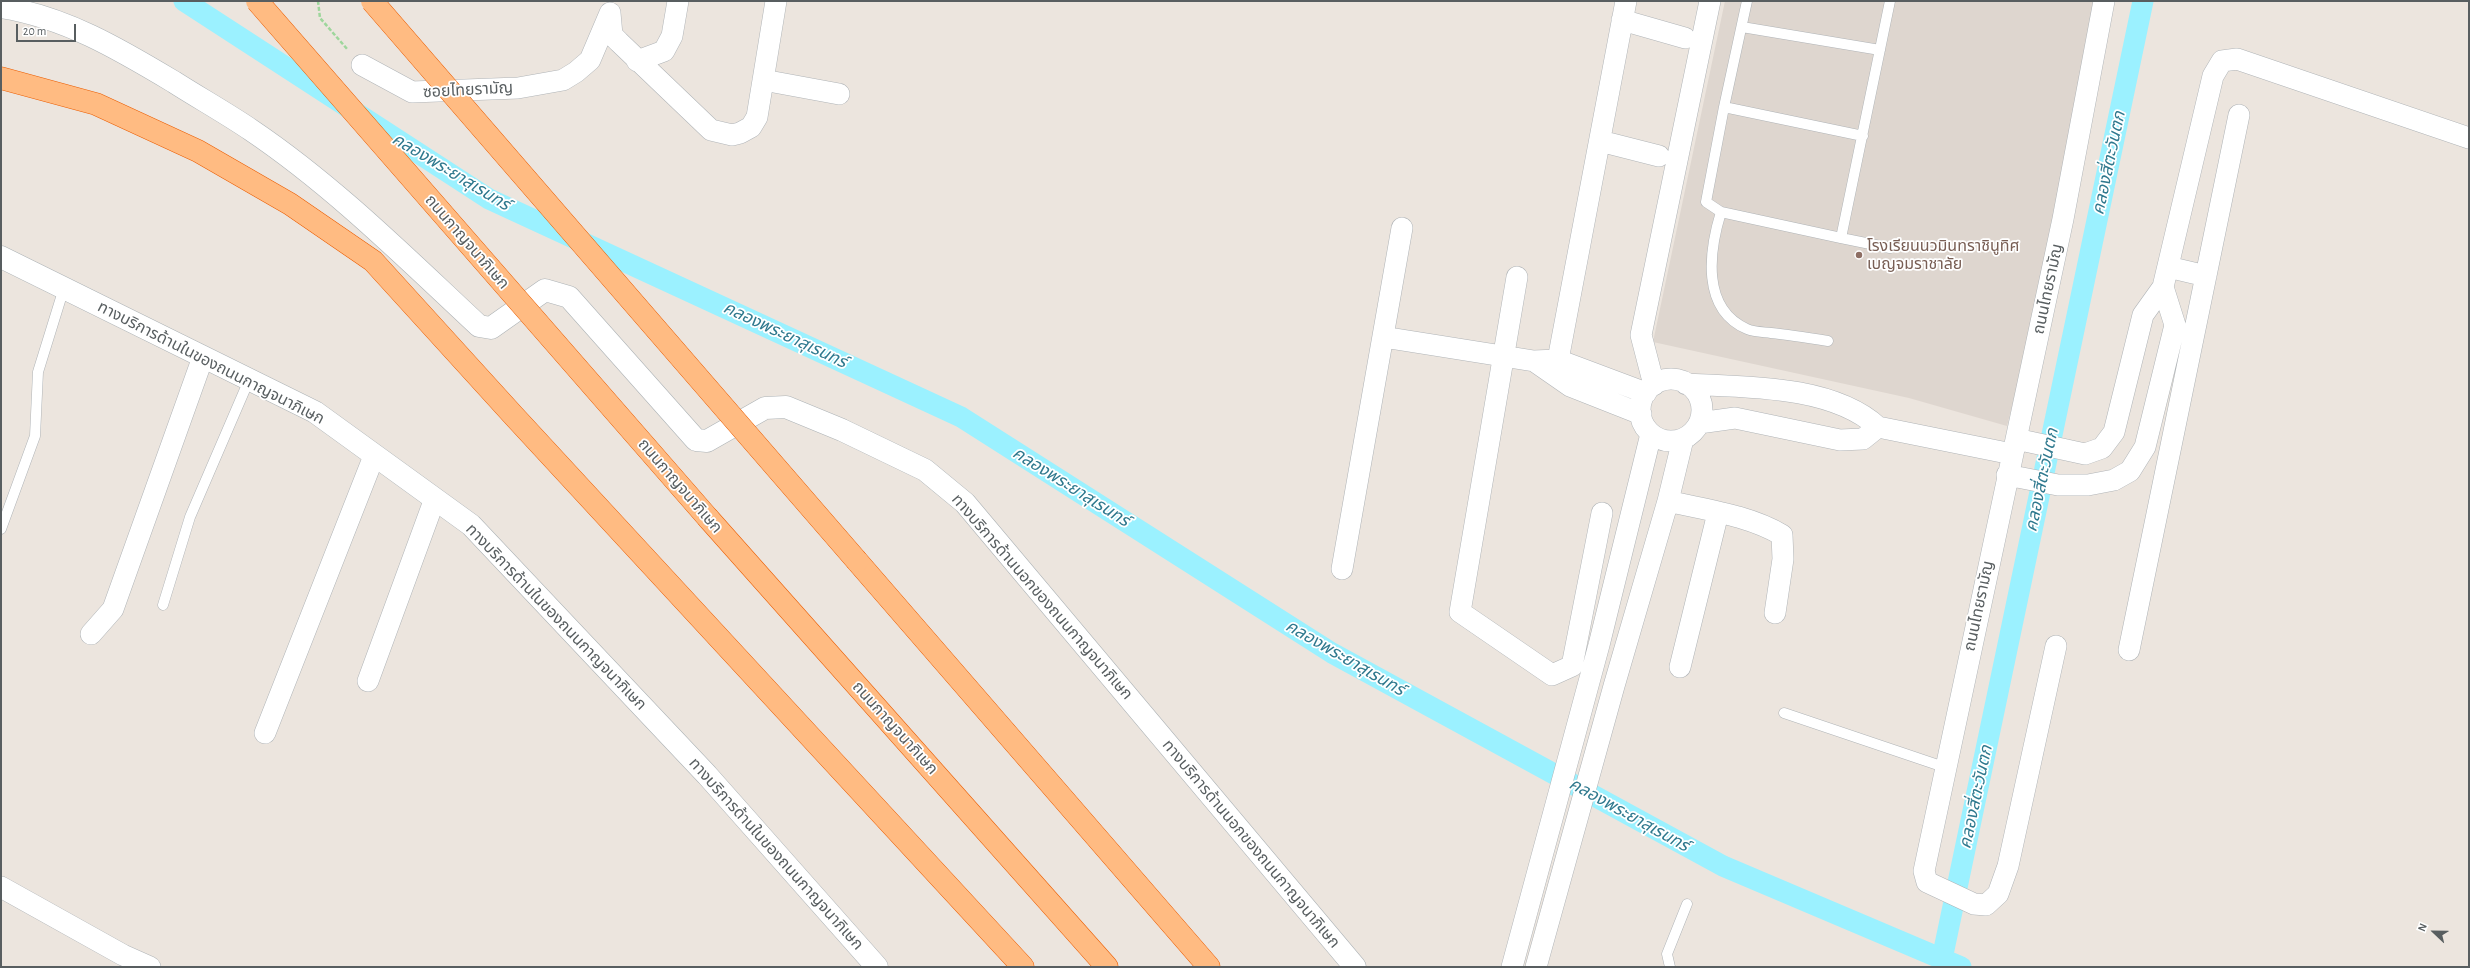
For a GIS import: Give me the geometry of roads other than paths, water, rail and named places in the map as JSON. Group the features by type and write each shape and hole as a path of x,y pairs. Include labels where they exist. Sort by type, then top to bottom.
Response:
{"highway":[{"name":"ถนนกาญจนาภิเษก","path":"257,1 708,518 1107,967"},
{"path":"372,1 1209,967"},
{"path":"1,78 96,104 198,151 290,204 373,261 513,415 1023,967"}],"main road":[{"name":"ทางบริการด้านนอกของถนนกาญจนาภิเษก","path":"1,7 28,11 69,25 129,55 251,130 346,204 479,326 490,328 545,290 569,297 696,440 707,441 765,408 786,407 842,430 925,470 965,503 1355,967"},
{"name":"ทางบริการด้านในของถนนกาญจนาภิเษก","path":"1,257 315,412 470,526 685,752 876,967"}],"street":[{"path":"637,61 664,51 672,36 678,1"},
{"path":"612,7 612,34 637,61 711,130 732,136 751,127 757,116 776,1"},
{"path":"1650,389 1641,335 1710,1"},
{"name":"ถนนไทยรามัญ","path":"2056,646 2008,866 1998,894 1986,905 1974,904 1940,890 1927,882 1924,871 1944,768 2015,476 2104,1"},
{"name":"ซอยไทยรามัญ","path":"362,65 412,92 518,88 563,80 576,72 590,60 612,7"},
{"path":"1558,360 1624,11 1685,38"},
{"path":"1686,384 1699,396 1701,414 1699,423 1695,430 1683,438 1666,441 1651,434 1642,422 1640,414 1642,399 1650,389 1670,380 1686,384 1755,388 1840,403 1865,415 1878,427 2066,450 2085,454 2102,448 2114,432 2143,315 2165,277 2213,76 2222,61 2237,59 2469,138"},
{"path":"763,80 839,94"},
{"path":"2129,650 2239,114"},
{"path":"1600,141 1659,156"},
{"path":"1342,569 1402,228"},
{"path":"2165,277 2206,276"},
{"path":"1517,277 1460,612 1552,675 1572,666 1602,513"},
{"path":"2015,476 2058,485 2088,485 2114,480 2130,471 2145,447 2175,325 2165,277"},
{"path":"1383,337 1534,361 1558,360 1650,389"},
{"path":"91,634 113,609 203,357"},
{"path":"1534,361 1570,386 1640,414"},
{"path":"1699,423 1735,418 1840,440 1863,439 1878,427"},
{"path":"1512,967 1591,673 1651,434"},
{"path":"1536,967 1561,883 1614,686 1625,653 1668,501 1683,438"},
{"path":"265,733 374,456"},
{"path":"368,681 434,501"},
{"path":"1668,501 1718,513 1769,528 1782,535 1783,558 1775,613"},
{"path":"1680,667 1718,513"},
{"path":"1598,645 1625,653"},
{"path":"1,887 123,954 150,967"},
{"path":"1527,915 1549,923"}],"lane":[{"path":"1748,1 1724,107 1706,202 1721,212 1890,248"},
{"path":"1842,238 1890,1"},
{"path":"1742,27 1880,50"},
{"path":"1724,107 1863,136"},
{"path":"1721,212 1713,239 1711,280 1719,301 1731,320 1748,329 1828,341"},
{"path":"1,529 35,436 38,372 64,288"},
{"path":"163,606 190,517 249,380"},
{"path":"1784,713 1944,768"},
{"path":"1670,967 1667,954 1687,904"}],"waterway":[{"name":"คลองพระยาสุเรนทร์","path":"184,1 489,199 961,417 1332,653 1723,866 1961,967"},
{"name":"คลองสี่ตะวันตก","path":"1942,959 2143,1"}],"place":[{"name":"โรงเรียนนวมินทราชินูทิศ เบญจมราชาลัย","path":"1859,255"}]}
